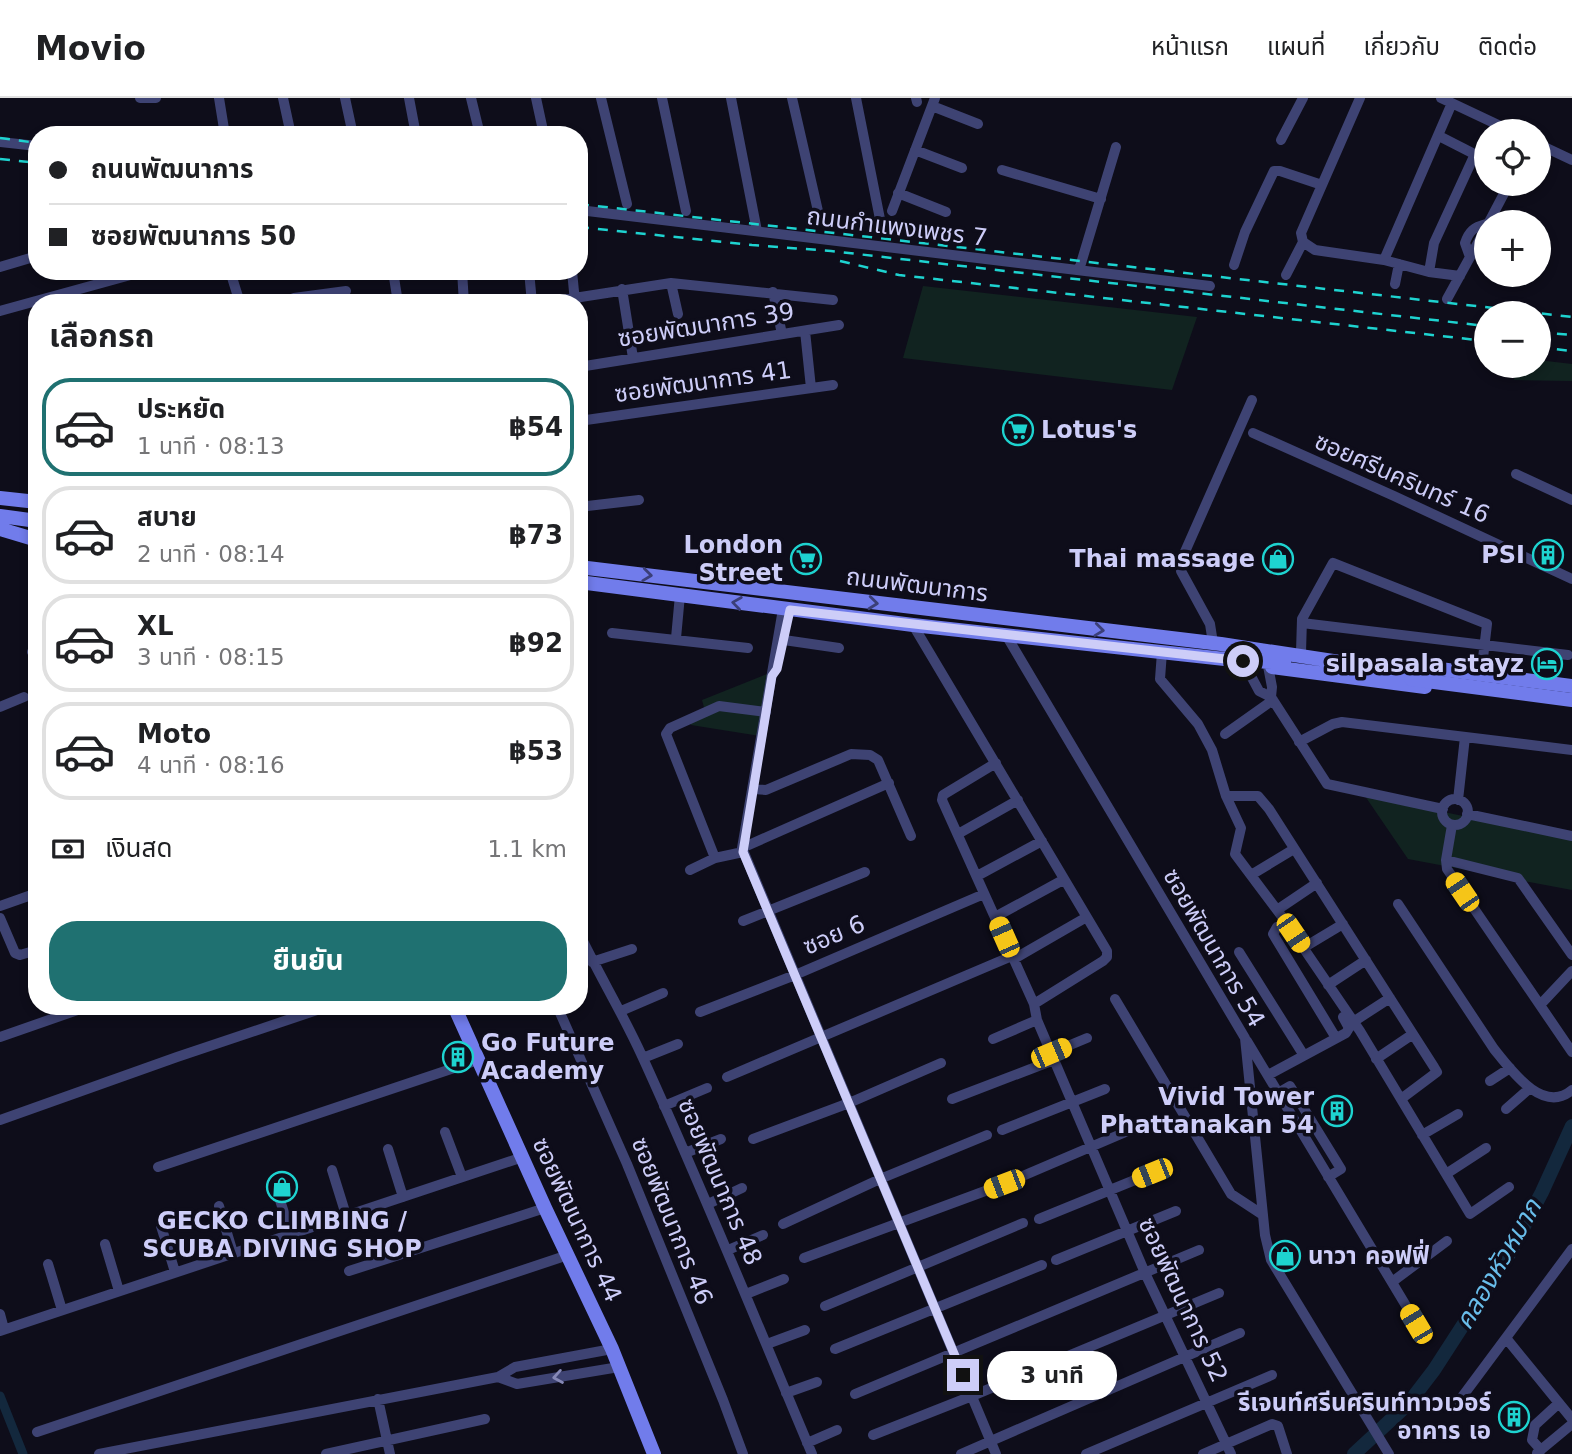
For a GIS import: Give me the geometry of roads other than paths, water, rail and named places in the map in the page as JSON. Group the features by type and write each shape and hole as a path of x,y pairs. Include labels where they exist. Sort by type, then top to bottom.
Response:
{"main road":[{"path":"0,498 28,502"},
{"path":"0,508 28,504"},
{"path":"0,516 28,520"},
{"path":"0,528 28,532"},
{"path":"0,528 28,537"},
{"name":"ถนนพัฒนาการ","path":"588,568 1213,643 1247,654 1297,664 1572,694"},
{"name":"ถนนพัฒนาการ","path":"588,583 787,610 1162,652 1301,652 1572,686"},
{"name":"ถนนพัฒนาการ","path":"1247,654 1268,666 1572,706"},
{"name":"ถนนพัฒนาการ","path":"1412,676 1572,700"},
{"path":"1536,682 1541,688 1536,701"},
{"name":"ซอยพัฒนาการ 44","path":"458,1015 612,1349 654,1454"}],"street":[{"path":"140,98 155,98"},
{"path":"219,98 224,126"},
{"path":"283,98 290,126"},
{"path":"345,98 351,126"},
{"path":"409,98 414,126"},
{"path":"471,98 478,126"},
{"path":"536,98 542,126"},
{"path":"601,98 627,204"},
{"path":"662,98 686,211"},
{"path":"731,98 757,231"},
{"path":"792,98 818,211"},
{"path":"856,98 880,219"},
{"path":"1281,140 1303,98"},
{"path":"1286,275 1302,239 1301,233 1360,98"},
{"path":"1441,98 1486,119"},
{"path":"892,211 933,102 978,124"},
{"path":"1384,260 1452,103"},
{"path":"1439,136 1474,154"},
{"path":"0,142 28,145"},
{"path":"1079,270 1116,147"},
{"path":"915,150 962,168"},
{"path":"1551,150 1572,160"},
{"path":"1429,272 1434,243 1474,157"},
{"path":"1002,170 1101,199"},
{"path":"1234,265 1245,232 1274,171 1322,185"},
{"path":"898,193 946,212"},
{"name":"ถนนกำแพงเพชร 7","path":"588,211 1210,286"},
{"path":"1302,239 1315,250 1384,260 1429,272 1460,276"},
{"path":"1447,299 1474,249"},
{"path":"0,267 28,259"},
{"path":"1395,284 1399,264"},
{"path":"62,294 112,280"},
{"path":"588,297 622,289 671,283 833,299"},
{"path":"671,283 678,314"},
{"path":"622,289 633,358"},
{"path":"324,294 346,291"},
{"path":"773,292 782,334"},
{"path":"0,311 28,303"},
{"name":"ซอยพัฒนาการ 39","path":"588,366 839,326"},
{"path":"804,331 811,388"},
{"name":"ซอยพัฒนาการ 41","path":"588,420 833,385"},
{"path":"1213,643 1210,624 1181,571 1180,563 1252,400"},
{"name":"ซอยศรีนครินทร์ 16","path":"1253,433 1572,579"},
{"path":"1516,474 1572,500"},
{"path":"588,506 639,500"},
{"path":"1301,652 1302,619 1333,563 1487,624 1482,675"},
{"path":"676,638 680,595"},
{"path":"772,676 777,669 784,640 787,610"},
{"path":"787,610 772,668 743,850 996,1454"},
{"path":"1302,622 1568,655"},
{"path":"913,625 1107,951 1107,957 1034,1004"},
{"path":"612,633 748,648"},
{"name":"ซอยพัฒนาการ 54","path":"1006,635 1245,1038 1263,1215 1271,1260 1388,1454"},
{"path":"784,640 839,649"},
{"path":"1162,652 1160,679 1198,724 1212,750 1226,796 1241,828 1235,854 1303,947 1353,1022 1470,1214 1509,1187"},
{"path":"1247,654 1259,692 1272,699 1327,784 1443,809"},
{"path":"1268,666 1272,699"},
{"path":"0,707 24,697"},
{"path":"1225,734 1272,699"},
{"path":"715,858 666,734 670,728 719,706 766,712"},
{"path":"1299,742 1342,722 1572,750"},
{"path":"1458,800 1465,737"},
{"path":"753,789 766,790 851,754 859,754 878,760 911,836"},
{"name":"ซอยพัฒนาการ 52","path":"996,763 942,796 942,800 1034,1004 1037,1020 1145,1273 1229,1449"},
{"path":"691,870 715,858 743,850 889,783"},
{"path":"1226,796 1258,796 1317,883 1437,1072 1401,1099"},
{"path":"958,834 1018,800"},
{"path":"1458,800 1465,804 1467,814 1462,823 1452,825 1444,819 1443,809 1449,801 1458,800"},
{"path":"1467,814 1572,836"},
{"path":"1452,825 1447,869 1572,1052"},
{"path":"977,876 1042,841"},
{"path":"1251,875 1294,849"},
{"path":"1446,860 1518,878 1572,955"},
{"path":"743,921 865,872"},
{"path":"995,917 1063,880"},
{"path":"1277,910 1317,883"},
{"name":"ซอย 6","path":"700,1012 795,975 984,894"},
{"path":"0,906 28,896"},
{"path":"1398,904 1494,1049 1510,1068 1530,1088 1549,1098 1565,1096 1572,1090"},
{"path":"0,918 15,953 20,955 28,953"},
{"path":"727,1077 1013,958 1085,918"},
{"path":"1303,947 1343,924"},
{"path":"1268,1075 1346,1033 1349,1028 1286,928 1277,927 1273,934 1274,939 1336,1038"},
{"path":"592,962 632,948"},
{"path":"1239,952 1303,1054"},
{"name":"ซอยพัฒนาการ 48","path":"588,953 621,1011 708,1203 811,1454"},
{"path":"1328,985 1366,960"},
{"path":"1540,1005 1572,971"},
{"path":"621,1011 663,993"},
{"path":"1353,1022 1390,998"},
{"path":"1115,999 1231,1194 1263,1215"},
{"path":"0,1037 63,1015"},
{"path":"0,1121 302,1015"},
{"name":"ซอยพัฒนาการ 46","path":"561,1015 627,1164 743,1454"},
{"path":"993,1039 1037,1020"},
{"path":"1376,1059 1413,1034"},
{"path":"952,1099 1087,1038"},
{"path":"1245,1038 1416,1324"},
{"path":"643,1058 678,1044"},
{"path":"158,1167 478,1060"},
{"path":"753,1139 849,1103 941,1063"},
{"path":"1490,1081 1510,1068"},
{"path":"664,1106 707,1088"},
{"path":"1506,1110 1530,1088"},
{"path":"1002,1130 1105,1089"},
{"path":"1422,1135 1458,1114"},
{"path":"1025,1175 1128,1131"},
{"path":"445,1132 462,1177"},
{"path":"783,1224 880,1179 986,1135"},
{"path":"685,1153 721,1139"},
{"path":"1446,1174 1486,1148"},
{"path":"388,1149 403,1197"},
{"path":"0,1314 2,1330 523,1157"},
{"path":"332,1170 346,1215"},
{"path":"1039,1219 1152,1173"},
{"path":"804,1258 1004,1184"},
{"path":"276,1188 290,1234"},
{"path":"708,1203 743,1188"},
{"path":"219,1206 233,1253"},
{"path":"349,1271 545,1208"},
{"path":"1056,1260 1176,1211"},
{"path":"825,1306 1023,1223"},
{"path":"161,1226 175,1272"},
{"path":"728,1250 764,1235"},
{"path":"1391,1282 1447,1241"},
{"path":"105,1244 119,1291"},
{"path":"1453,1409 1572,1249"},
{"path":"855,1394 1199,1251"},
{"path":"37,1432 568,1255"},
{"path":"48,1264 62,1310"},
{"path":"835,1349 1042,1265"},
{"path":"746,1294 785,1279"},
{"path":"873,1434 972,1396 1219,1293"},
{"path":"767,1344 805,1330"},
{"path":"961,1454 1240,1333"},
{"path":"1506,1338 1572,1419"},
{"path":"99,1454 498,1377 514,1367 612,1349"},
{"path":"498,1377 517,1384 619,1367"},
{"path":"1086,1454 1105,1450 1272,1375"},
{"path":"786,1393 817,1382"},
{"path":"379,1399 390,1454"},
{"path":"1559,1403 1535,1424 1532,1440 1538,1452 1572,1424"},
{"path":"326,1454 485,1419"},
{"path":"1203,1454 1229,1449 1275,1424 1287,1454"},
{"path":"807,1443 837,1430"}],"waterway":[{"name":"คลองหัวหมาก","path":"1354,1454 1408,1404 1434,1370 1511,1251 1572,1126"},
{"path":"0,1396 23,1454"}],"railway":[{"path":"0,138 28,142"},
{"path":"0,159 28,162"},
{"path":"588,205 1572,317"},
{"path":"588,228 831,251 1474,325"},
{"path":"840,261 899,275 1474,340"},
{"path":"1551,333 1572,335"},
{"path":"1551,349 1572,351"}],"place":[{"name":"Lotus's","path":"1018,430"},
{"name":"PSI","path":"1548,555"},
{"name":"London Street","path":"806,559"},
{"name":"Thai massage","path":"1278,559"},
{"name":"silpasala stayz","path":"1547,664"},
{"name":"Go Future Academy","path":"458,1057"},
{"name":"Vivid Tower Phattanakan 54","path":"1337,1111"},
{"name":"GECKO CLIMBING / SCUBA DIVING SHOP","path":"282,1187"},
{"name":"นาวา คอฟฟี่","path":"1285,1256"},
{"name":"รีเจนท์ศรีนศรินท์ทาวเวอร์ อาคาร เอ","path":"1514,1417"}]}
